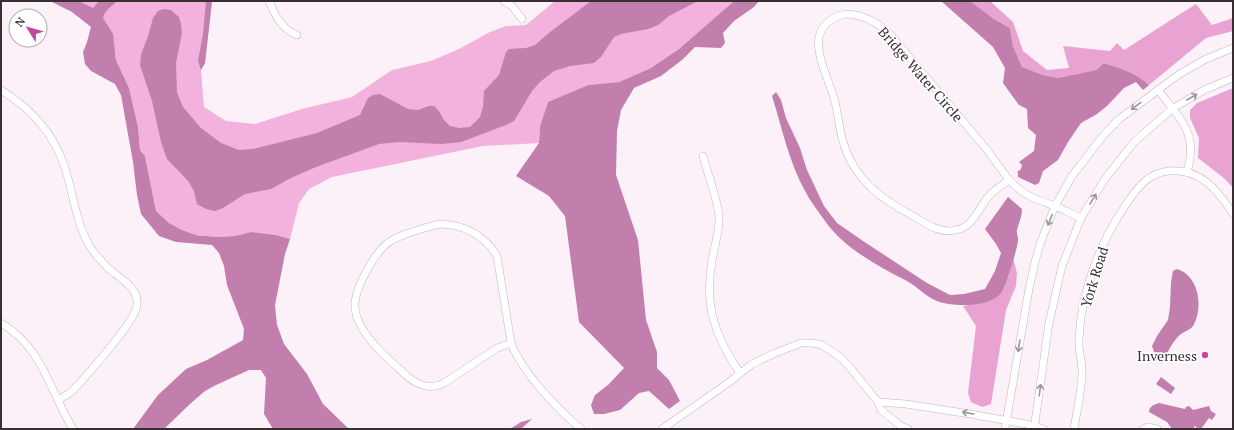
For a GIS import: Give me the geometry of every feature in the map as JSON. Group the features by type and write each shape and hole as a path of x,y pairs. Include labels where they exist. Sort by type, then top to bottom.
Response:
{"street":[{"path":"270,1 274,15 280,23 286,29 297,35"},
{"path":"504,1 512,6 522,19"},
{"name":"Bridge Water Circle","path":"1009,180 987,198 970,222 958,229 948,231 934,228 883,199 861,176 848,156 843,142 835,102 819,53 818,38 826,24 838,16 852,14 871,20 881,26 890,34 1009,180 1018,189 1027,196 1055,206 1081,218"},
{"path":"1005,429 1032,275 1040,244 1055,206 1072,176 1102,137 1118,120 1178,75 1206,59 1233,48"},
{"path":"1035,428 1049,323 1062,266 1081,218 1105,179 1134,142 1172,109 1204,90 1233,78"},
{"path":"1,90 34,116 52,138 64,166 79,222 90,248 132,289 137,299 137,307 131,322 78,385 70,393 58,400"},
{"path":"1158,90 1187,131 1190,138 1191,145 1187,172"},
{"path":"703,156 719,215 719,226 710,272 710,301 716,328 722,342 740,373"},
{"name":"York Road","path":"1074,429 1082,374 1079,338 1084,302 1092,272 1098,254 1109,232 1122,210 1141,184 1148,178 1164,171 1173,170 1187,172 1205,180 1214,188 1233,214"},
{"path":"511,343 497,348 441,384 428,387 422,386 408,377 361,328 355,306 357,291 373,259 384,246 391,241 431,226 451,224 461,226 473,232 484,240 497,256 511,343 522,363 538,385 581,429"},
{"path":"1,323 16,334 36,356 46,372 73,429"},
{"path":"662,429 703,401 752,364 800,343 822,345 840,357 878,402 881,410 900,426 908,429"},
{"path":"878,402 926,406 1007,420 1044,429"},
{"path":"1143,429 1148,427 1157,429"}],"shaded area":[{"path":"50,1 79,1 93,8 99,1 117,1 107,10 103,18 113,34 116,60 129,88 138,127 140,150 145,156 156,211 169,223 182,230 199,236 235,236 251,232 276,235 290,239 285,254 275,305 277,325 284,344 307,374 323,404 349,429 273,429 264,414 266,378 261,370 249,370 205,391 164,429 133,429 158,395 186,369 207,360 243,340 244,329 227,285 224,266 219,253 212,245 176,242 159,236 141,214 121,95 115,84 91,71 85,64 83,52 91,27 72,12"},
{"path":"79,1 212,1 205,63 201,70 204,107 226,121 255,124 302,109 352,97 392,70 431,61 461,48 490,32 506,26 526,25 555,1 734,1 679,49 651,68 619,82 588,85 548,102 540,126 539,143 483,146 332,177 309,189 299,203 290,239 276,235 251,232 235,236 199,236 182,230 169,223 156,211 145,156 140,150 138,127 129,88 116,60 115,50 93,8"},
{"path":"206,1 212,1 205,63 201,70 198,61 203,34"},
{"path":"591,1 698,1 669,16 658,25 648,29 621,34 614,37 601,57 594,63 570,66 554,71 540,82 532,91 514,121 506,125 461,142 441,144 399,142 379,144 316,167 271,189 245,194 223,208 215,211 206,209 197,204 194,191 188,181 167,159 161,142 152,101 140,65 141,55 153,18 158,11 164,9 171,10 179,17 181,24 182,33 176,63 177,92 183,107 201,128 221,143 239,150 253,149 317,133 360,115 368,98 373,95 380,94 408,109 418,110 429,106 434,106 450,126 459,128 470,127 480,117 483,107 484,91 499,75 506,52 509,49 526,48 535,45"},
{"path":"734,1 759,1 754,7 734,21 723,33 725,43 721,48 695,47 682,60 661,76 634,88 621,110 617,131 616,175 638,240 646,320 657,352 657,368 669,380 680,401 669,409 649,391 639,393 620,410 604,414 594,414 591,405 595,395 608,385 624,368 579,322 565,216 549,196 516,176 539,143 540,126 548,102 588,85 619,82 651,68 679,49"},
{"path":"941,1 970,1 994,19 1010,28 1013,46 1022,67 1043,75 1058,78 1096,70 1104,63 1133,74 1149,85 1143,90 1136,82 1124,88 1107,106 1097,114 1081,123 1058,160 1043,171 1039,183 1035,185 1018,177 1017,172 1021,169 1022,165 1019,162 1034,151 1036,135 1028,128 1027,109 1019,105 1003,83 1005,68 993,47"},
{"path":"970,1 990,1 1013,22 1023,51 1047,70 1069,68 1063,46 1110,51 1117,43 1124,50 1196,4 1212,25 1233,18 1233,31 1206,38 1149,85 1133,74 1104,63 1096,70 1058,78 1043,75 1022,67 1013,46 1010,28 994,19"},
{"path":"1233,88 1233,188 1225,179 1198,158 1199,138 1190,118 1190,110 1197,103"},
{"path":"776,92 781,100 786,118 800,148 807,170 824,206 837,223 927,283 950,295 964,294 985,289 995,271 1001,253 985,229 1008,197 1022,209 1017,231 1018,240 1016,252 1001,293 995,298 980,304 961,305 937,301 929,297 911,283 863,256 842,240 817,210 799,180 786,145 772,96"},
{"path":"1013,258 1017,273 1016,286 1006,310 991,404 982,407 971,402 968,393 976,326 963,306 979,303 1008,277"},
{"path":"1177,269 1190,277 1197,291 1199,307 1192,327 1176,339 1168,351 1163,363 1161,363 1156,357 1152,346 1168,320 1171,282 1173,271"},
{"path":"1161,377 1175,388 1171,394 1156,384"},
{"path":"1159,403 1185,409 1189,406 1193,410 1209,406 1211,411 1216,414 1212,420 1209,418 1201,429 1198,429 1195,426 1193,429 1172,429 1167,422 1149,412 1152,406"},
{"path":"532,419 521,429 510,429 521,422"}],"place":[{"name":"Inverness","path":"1205,355"}]}
